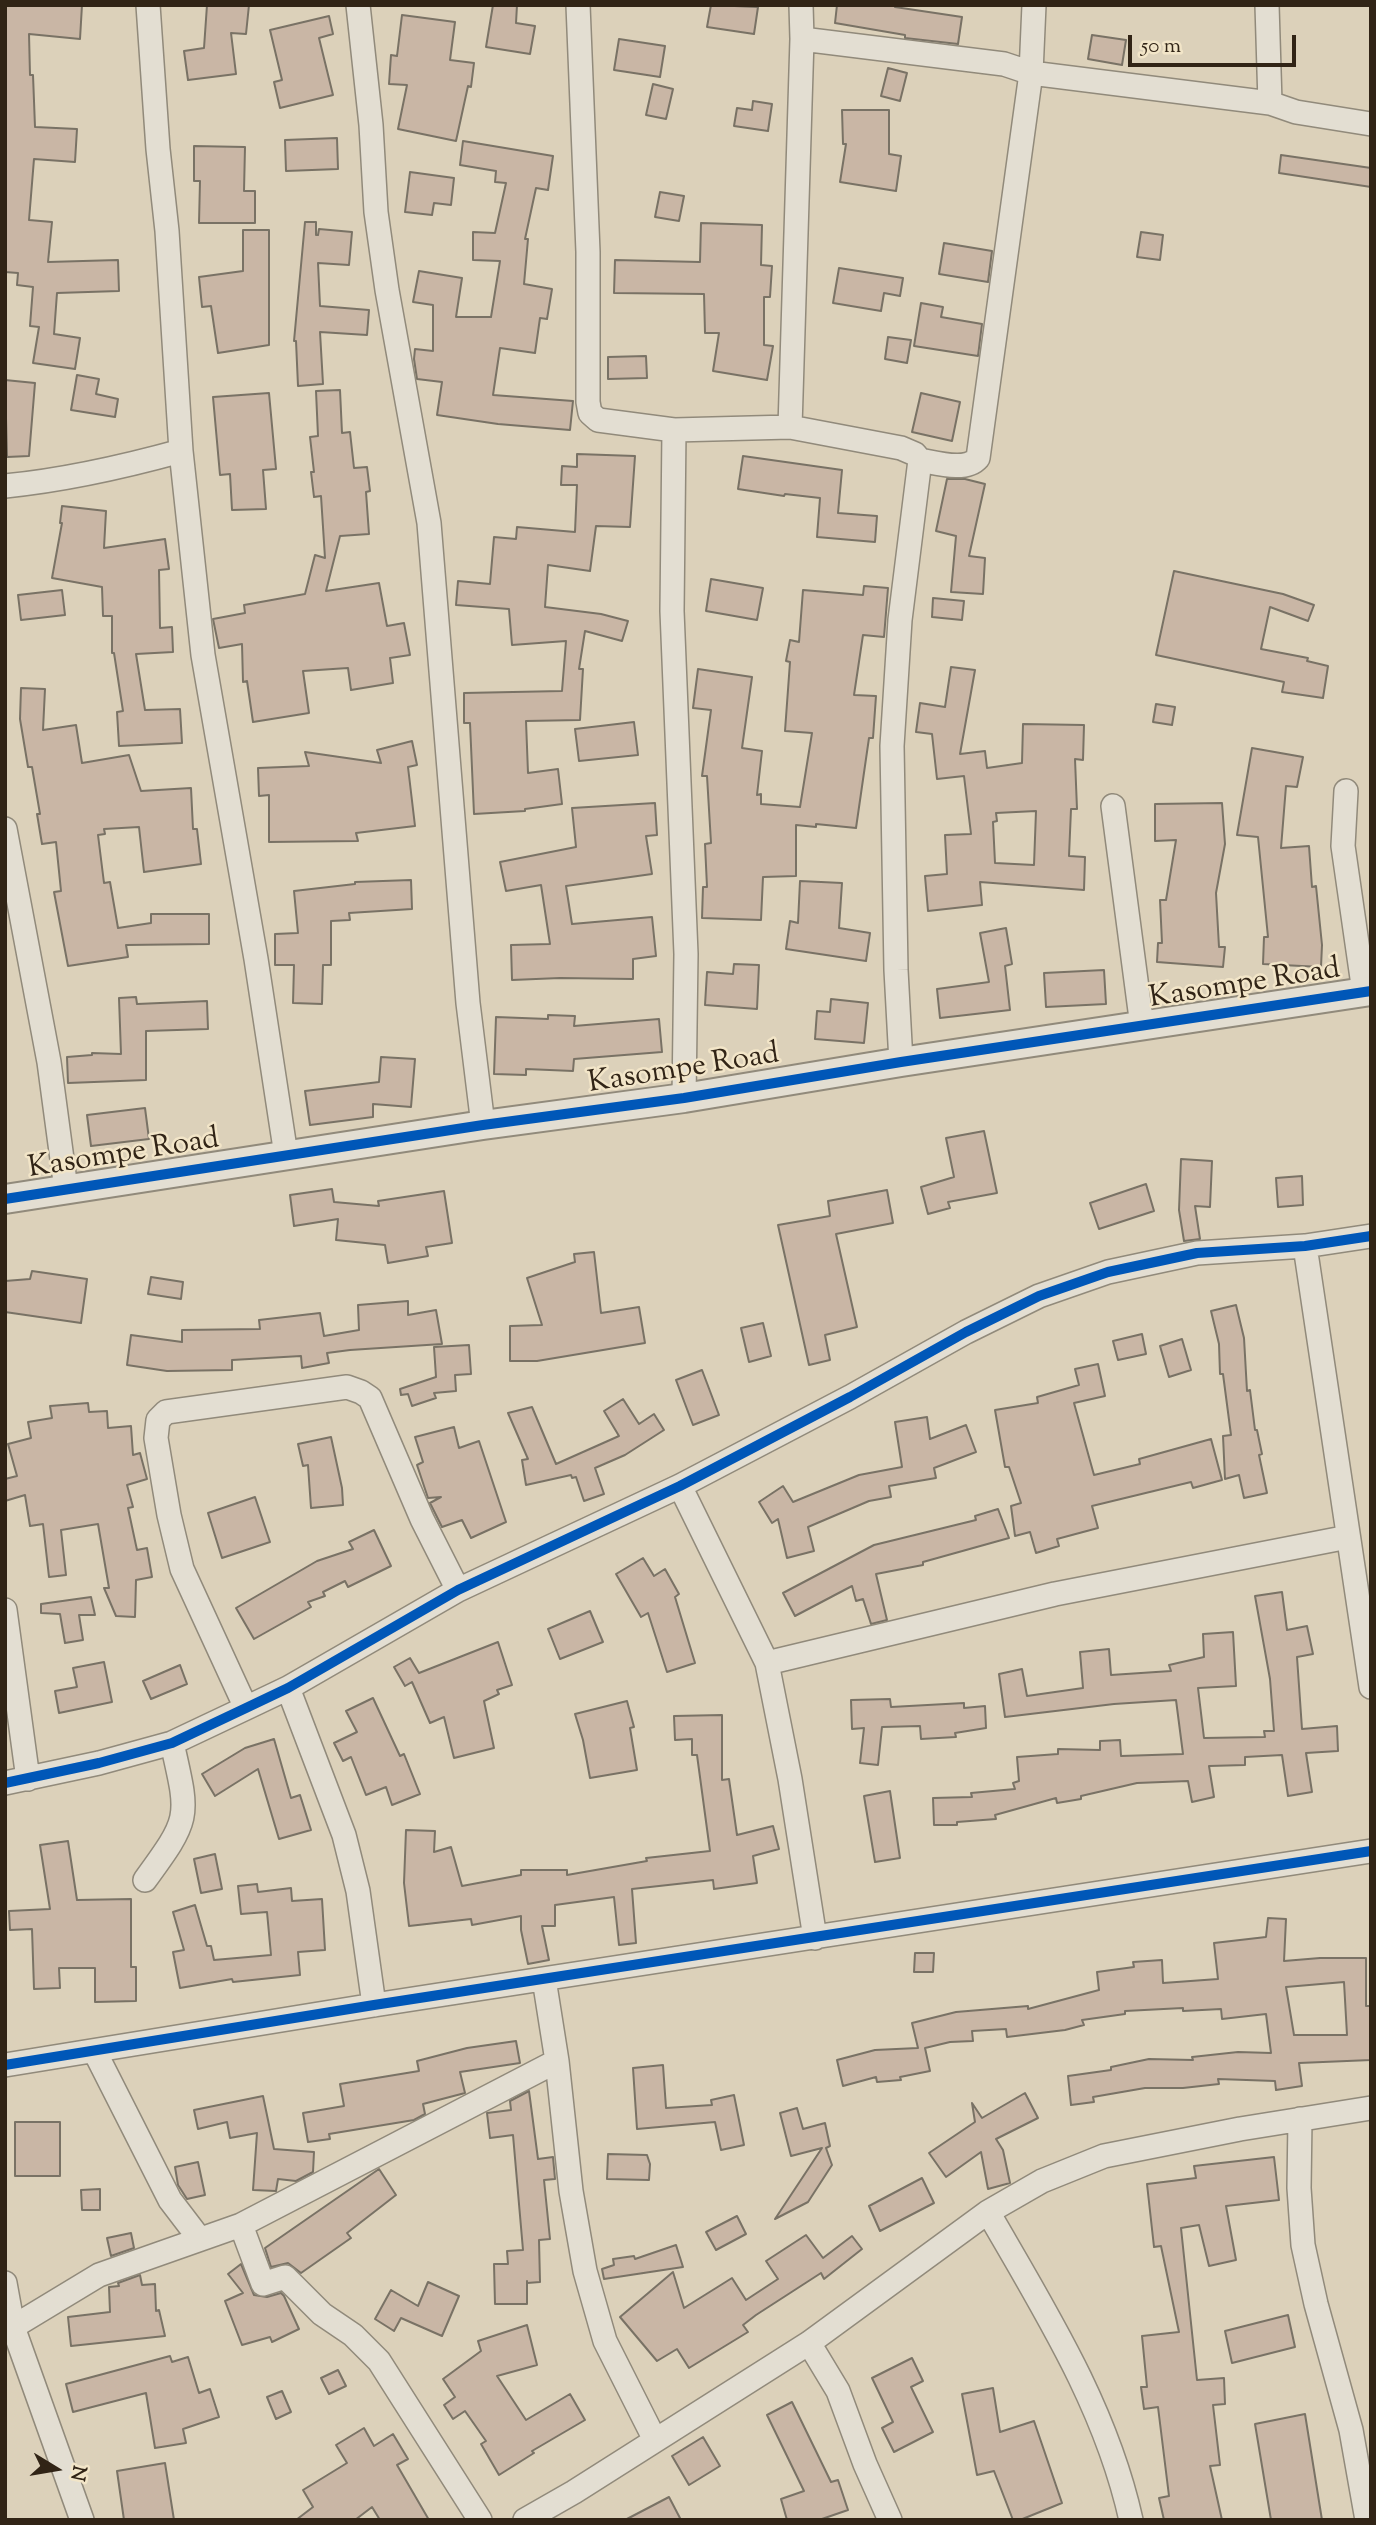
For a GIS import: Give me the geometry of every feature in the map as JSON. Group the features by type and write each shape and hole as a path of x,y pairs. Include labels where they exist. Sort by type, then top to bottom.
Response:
{"street":[{"path":"148,5 167,231 181,452 203,654 256,959 286,1155"},
{"path":"358,5 371,125 376,212 387,290 429,523 468,1003 483,1125"},
{"path":"578,5 589,265 587,402 590,413 598,420 674,430 790,427 901,448 915,454 920,460 966,466 978,458 1031,73 1034,5"},
{"path":"790,427 803,38 801,5"},
{"path":"1267,5 1270,103"},
{"path":"803,38 1004,64 1031,73 1270,103 1296,111 1371,124"},
{"path":"674,430 672,611 686,954 684,1098"},
{"path":"5,486 106,471 181,452"},
{"path":"901,1062 896,970 892,746 901,620 920,460"},
{"path":"1346,791 1343,846 1367,992"},
{"path":"1113,806 1142,1026"},
{"path":"5,829 49,1062 66,1189"},
{"name":"Kasompe Road","path":"5,1199 483,1125 684,1098 901,1062 1367,992"},
{"path":"5,1610 16,1781 172,1743 288,1688 458,1590 680,1486 850,1397 966,1332 1039,1296 1108,1272 1197,1253 1305,1246 1371,1236"},
{"path":"1305,1246 1371,1687"},
{"path":"246,1708 182,1569 169,1515 156,1438 158,1420 166,1412 347,1387 361,1392 370,1398 422,1519 458,1590"},
{"path":"680,1486 767,1664 790,1779 816,1938"},
{"path":"767,1664 1055,1594 1348,1537"},
{"path":"288,1688 344,1835 358,1891 374,2005"},
{"path":"145,1880 176,1838 183,1818 184,1800 172,1743"},
{"path":"5,2065 374,2005 1371,1852"},
{"path":"544,1979 557,2061 571,2191 585,2271 605,2341 655,2440"},
{"path":"95,2052 170,2200 199,2238"},
{"path":"9,2328 99,2275 241,2225 557,2061"},
{"path":"525,2520 574,2492 809,2343 988,2212 1042,2181 1104,2156 1371,2108"},
{"path":"1300,2119 1299,2188 1303,2245 1315,2304 1351,2430 1367,2520"},
{"path":"988,2212 1069,2352 1100,2419 1131,2520"},
{"path":"241,2225 263,2284 285,2277 322,2314 353,2335 379,2361 480,2520"},
{"path":"5,2283 9,2328 82,2520"},
{"path":"809,2343 838,2391 865,2464 890,2520"}],"building":[{"path":"5,5 82,5 80,39 29,34 35,127 77,129 75,162 34,159 29,220 52,222 48,262 118,260 119,291 57,293 54,334 80,338 75,369 33,363 39,327 30,326 33,287 17,285 18,273 5,272"},
{"path":"207,5 249,5 246,34 231,33 236,74 188,80 184,51 204,48"},
{"path":"493,5 517,5 516,23 535,26 530,54 486,47"},
{"path":"711,5 758,7 754,34 707,27"},
{"path":"837,5 896,5 895,7 962,17 958,44 905,38 905,35 835,23"},
{"path":"402,15 455,22 450,60 474,63 471,87 468,86 456,141 398,129 407,85 389,84 391,55 397,56"},
{"path":"329,16 333,34 319,38 333,95 280,108 274,82 282,80 270,30"},
{"path":"1092,35 1126,40 1122,65 1088,59"},
{"path":"619,39 665,46 660,77 614,70"},
{"path":"888,68 907,73 900,101 881,96"},
{"path":"653,84 673,89 666,119 646,115"},
{"path":"753,101 772,104 768,131 734,126 737,108 752,110"},
{"path":"842,110 889,110 889,154 901,156 896,191 840,182 846,144 843,144"},
{"path":"337,138 338,169 286,171 285,140"},
{"path":"463,141 553,156 548,190 536,188 525,239 528,239 524,284 552,289 547,319 540,318 535,353 500,348 493,395 573,401 570,430 498,424 437,415 442,382 417,379 415,349 433,351 433,305 413,302 419,271 462,278 456,317 491,317 500,261 473,260 473,232 495,233 506,183 495,182 496,171 460,165"},
{"path":"194,146 245,147 244,191 255,191 255,223 199,223 200,181 194,181"},
{"path":"1281,155 1371,168 1371,187 1279,173"},
{"path":"410,172 454,178 451,205 434,203 432,215 405,212"},
{"path":"660,192 684,196 679,221 655,217"},
{"path":"305,222 316,222 316,235 319,229 352,232 349,265 318,263 320,306 369,310 367,335 320,332 323,384 298,386 294,341"},
{"path":"701,223 762,225 761,265 772,266 770,297 764,297 764,345 773,346 767,380 713,371 719,333 705,333 704,294 614,293 615,260 700,262"},
{"path":"243,230 269,230 269,345 218,353 211,306 202,307 199,277 243,271"},
{"path":"1141,232 1163,235 1160,260 1137,257"},
{"path":"944,243 992,251 988,282 939,274"},
{"path":"839,268 903,278 900,296 884,293 881,311 833,303"},
{"path":"921,303 943,307 941,317 982,324 978,356 914,346"},
{"path":"888,337 911,340 907,363 885,359"},
{"path":"646,356 647,378 608,379 608,357"},
{"path":"77,375 99,379 96,394 118,399 115,417 71,410"},
{"path":"5,380 35,383 29,456 7,457"},
{"path":"340,390 342,433 350,432 354,468 367,467 370,491 366,492 369,534 340,536 326,591 379,583 387,626 404,623 410,655 390,658 393,683 351,690 348,668 303,671 309,713 253,722 247,681 243,682 242,644 219,648 213,619 245,613 244,605 305,594 315,555 325,558 321,496 314,497 310,437 318,436 316,391"},
{"path":"269,393 276,469 263,470 266,509 232,510 230,474 220,475 213,397"},
{"path":"921,393 960,402 952,441 912,432"},
{"path":"577,454 635,456 630,527 596,526 590,571 548,565 545,607 601,614 628,621 622,641 585,631 579,669 583,669 580,720 526,721 528,773 558,769 562,804 525,811 474,814 470,723 464,723 464,693 562,691 566,641 512,645 509,609 456,605 458,581 490,584 494,537 516,539 517,527 575,532 577,485 561,485 562,466 577,467"},
{"path":"743,456 842,470 838,513 877,516 875,542 817,537 820,498 738,489"},
{"path":"947,479 965,479 985,484 969,556 985,558 983,594 951,592 956,536 936,531"},
{"path":"62,506 106,511 104,548 165,539 169,569 159,570 160,628 172,627 173,652 136,654 145,710 180,709 182,743 119,746 117,712 123,711 112,653 112,616 103,616 102,587 52,578 62,523"},
{"path":"1174,571 1283,594 1314,605 1308,621 1270,607 1261,649 1308,658 1307,661 1328,666 1323,698 1282,692 1284,682 1156,655"},
{"path":"711,579 763,588 757,620 706,611"},
{"path":"864,586 888,588 884,637 863,635 854,695 876,696 873,738 869,738 856,828 796,825 796,876 763,877 761,920 702,918 703,887 707,887 705,844 711,843 707,776 702,776 711,710 693,708 698,669 752,677 742,748 762,751 757,795 761,794 761,804 800,807 812,733 785,731 790,662 786,661 790,640 799,642 803,590 863,595"},
{"path":"62,590 65,615 21,620 18,595"},
{"path":"933,598 964,601 962,620 932,617"},
{"path":"951,667 975,670 960,754 985,751 987,768 1022,763 1023,724 1084,725 1083,760 1075,759 1077,809 1071,809 1069,856 1085,857 1084,890 980,882 982,905 928,911 925,876 947,874 945,835 971,834 964,776 937,779 932,734 916,732 920,703 945,707","holes":["1036,811 1034,865 995,863 993,822 997,821 996,813"]},
{"path":"21,688 45,689 43,730 76,725 82,763 129,755 141,791 191,788 193,829 197,829 201,864 144,872 139,827 104,829 105,834 98,835 104,883 110,882 118,928 151,923 151,914 209,914 209,944 126,945 128,957 68,966 54,892 61,891 56,842 42,844 32,767 28,767 20,719"},
{"path":"1156,704 1175,707 1172,725 1153,722"},
{"path":"634,722 638,755 579,761 575,729"},
{"path":"412,741 417,765 408,767 415,826 356,833 358,841 269,842 269,795 259,796 258,768 309,766 305,752 381,763 377,750"},
{"path":"1252,748 1303,757 1297,787 1286,786 1281,848 1309,846 1312,887 1316,886 1322,945 1321,967 1263,964 1264,937 1268,937 1258,837 1237,835"},
{"path":"655,803 657,835 646,836 652,874 566,886 572,924 652,917 656,956 633,959 633,979 512,980 511,945 550,944 541,885 506,891 500,862 576,847 572,808"},
{"path":"1222,803 1225,844 1216,893 1219,947 1225,947 1223,967 1157,962 1158,943 1162,943 1160,900 1166,900 1176,840 1155,841 1155,804"},
{"path":"411,880 412,909 349,913 350,920 331,921 331,965 323,965 322,1004 293,1003 294,965 275,965 275,934 298,933 294,891 355,882"},
{"path":"800,881 842,883 839,928 870,933 866,961 786,949 790,921 798,923"},
{"path":"1006,928 1012,964 1005,966 1010,1010 940,1018 937,989 989,982 980,933"},
{"path":"734,964 759,965 757,1009 705,1005 707,972 733,974"},
{"path":"1104,970 1106,1004 1046,1007 1044,973"},
{"path":"136,997 137,1004 207,1001 208,1029 146,1031 146,1080 68,1083 67,1057 92,1053 121,1054 119,998"},
{"path":"831,999 868,1003 864,1043 815,1039 817,1011 830,1012"},
{"path":"548,1015 575,1016 574,1026 659,1019 662,1052 574,1059 573,1071 526,1069 526,1075 494,1074 496,1017 548,1019"},
{"path":"381,1057 415,1059 411,1107 373,1104 373,1117 310,1125 305,1091 379,1082"},
{"path":"145,1108 149,1139 91,1146 87,1115"},
{"path":"984,1131 997,1193 948,1202 950,1208 928,1214 921,1187 954,1177 946,1138"},
{"path":"1181,1159 1212,1161 1210,1207 1195,1206 1200,1239 1184,1241 1179,1210"},
{"path":"1302,1176 1303,1205 1278,1207 1276,1178"},
{"path":"1146,1184 1154,1211 1099,1229 1090,1203"},
{"path":"332,1189 334,1202 379,1206 378,1201 444,1191 452,1243 426,1247 428,1256 388,1263 385,1245 336,1240 338,1219 294,1226 290,1195"},
{"path":"887,1190 893,1223 836,1234 857,1327 825,1335 830,1360 809,1365 778,1225 830,1216 828,1201"},
{"path":"594,1252 601,1313 639,1307 645,1343 537,1361 510,1361 510,1326 542,1325 527,1278 575,1262 574,1254"},
{"path":"32,1271 87,1279 81,1323 5,1312 5,1281 30,1279"},
{"path":"151,1277 183,1282 181,1299 148,1294"},
{"path":"408,1301 408,1315 436,1310 442,1344 327,1353 329,1363 302,1368 301,1356 232,1360 232,1370 167,1371 127,1365 131,1335 182,1342 182,1330 260,1329 259,1320 320,1313 324,1336 359,1330 358,1305"},
{"path":"1236,1305 1244,1338 1247,1391 1250,1390 1267,1493 1244,1498 1239,1475 1225,1479 1223,1436 1231,1435 1223,1374 1220,1374 1219,1344 1211,1311"},
{"path":"763,1323 771,1356 749,1362 741,1328"},
{"path":"1142,1334 1146,1354 1118,1360 1113,1341"},
{"path":"1182,1339 1191,1370 1169,1377 1160,1346"},
{"path":"469,1345 471,1374 455,1375 456,1391 434,1393 436,1398 412,1406 408,1394 401,1395 400,1389 436,1377 434,1347"},
{"path":"1098,1364 1105,1396 1074,1403 1094,1475 1140,1464 1139,1459 1211,1439 1222,1480 1193,1488 1191,1482 1092,1506 1098,1528 1057,1539 1059,1546 1036,1553 1030,1532 1015,1536 1011,1506 1021,1503 1009,1467 1005,1467 995,1410 1038,1403 1037,1397 1079,1385 1075,1369"},
{"path":"702,1370 719,1415 693,1425 676,1380"},
{"path":"623,1399 639,1424 654,1414 664,1430 625,1455 595,1468 604,1494 584,1501 576,1477 572,1478 571,1475 526,1485 522,1460 528,1459 508,1413 532,1407 556,1464 619,1436 604,1411"},
{"path":"88,1403 89,1412 107,1411 108,1428 131,1426 133,1455 140,1453 147,1479 127,1485 133,1507 128,1508 137,1550 147,1548 152,1577 136,1580 135,1617 116,1616 104,1588 109,1588 98,1524 61,1530 66,1575 49,1577 43,1524 30,1526 25,1495 5,1501 5,1479 17,1476 8,1444 31,1438 28,1422 52,1418 50,1406"},
{"path":"927,1417 930,1439 966,1425 976,1452 934,1468 936,1478 889,1486 891,1497 869,1501 808,1527 814,1551 787,1558 778,1519 772,1523 759,1502 783,1486 793,1502 859,1475 902,1467 895,1422"},
{"path":"454,1427 459,1448 479,1441 506,1522 471,1538 462,1520 442,1527 430,1503 441,1497 428,1498 417,1465 423,1462 415,1437"},
{"path":"331,1437 343,1505 311,1508 308,1465 303,1466 298,1444"},
{"path":"255,1497 270,1542 222,1558 208,1513"},
{"path":"998,1509 1009,1538 923,1562 923,1565 876,1574 887,1620 871,1624 863,1599 856,1601 852,1586 795,1616 783,1593 874,1545 976,1520 975,1516"},
{"path":"374,1530 391,1566 348,1587 345,1581 323,1592 325,1596 308,1602 311,1607 254,1639 236,1608 317,1561 353,1549 349,1542"},
{"path":"643,1558 654,1576 665,1569 679,1594 675,1597 695,1663 667,1672 648,1613 641,1617 616,1574"},
{"path":"1282,1592 1287,1630 1307,1626 1313,1654 1297,1657 1302,1729 1337,1726 1338,1751 1306,1753 1312,1792 1288,1796 1282,1755 1245,1757 1245,1765 1209,1766 1214,1797 1192,1802 1188,1781 1137,1783 1081,1796 1081,1799 1057,1803 1056,1798 995,1815 996,1819 957,1822 957,1825 934,1825 933,1798 972,1797 971,1793 1015,1789 1013,1783 1019,1781 1017,1757 1058,1754 1058,1749 1100,1750 1100,1741 1120,1740 1121,1756 1183,1754 1176,1700 1114,1704 1005,1717 999,1674 1022,1669 1027,1696 1083,1688 1080,1652 1109,1649 1111,1675 1171,1671 1169,1665 1204,1657 1203,1634 1233,1632 1236,1686 1198,1688 1204,1738 1265,1737 1264,1731 1274,1731 1270,1679 1255,1596"},
{"path":"91,1597 95,1615 79,1615 83,1640 65,1643 60,1614 41,1613 41,1604"},
{"path":"590,1611 603,1642 560,1659 548,1629"},
{"path":"498,1642 512,1685 497,1690 499,1694 484,1701 494,1748 454,1758 444,1717 430,1723 412,1682 405,1686 394,1667 410,1658 419,1673"},
{"path":"104,1662 112,1702 59,1713 55,1691 77,1687 73,1668"},
{"path":"180,1665 187,1684 151,1699 143,1681"},
{"path":"373,1698 400,1756 404,1754 420,1794 392,1805 386,1787 366,1795 351,1757 343,1761 334,1743 357,1732 346,1711"},
{"path":"890,1699 891,1707 964,1703 964,1708 985,1706 986,1728 955,1733 956,1737 921,1739 920,1726 882,1727 878,1765 860,1763 864,1728 852,1729 851,1700"},
{"path":"627,1701 634,1727 630,1728 637,1770 590,1778 575,1714"},
{"path":"722,1715 722,1780 729,1779 737,1835 773,1826 779,1849 753,1856 757,1883 714,1889 713,1880 632,1889 636,1943 619,1945 614,1897 555,1905 555,1926 542,1926 549,1960 528,1964 521,1916 472,1925 471,1919 409,1926 404,1883 406,1830 435,1831 434,1852 451,1847 462,1886 521,1875 521,1870 567,1870 567,1875 647,1861 646,1858 710,1851 697,1755 692,1755 692,1739 675,1740 674,1716"},
{"path":"274,1739 291,1798 300,1795 311,1830 279,1839 258,1769 215,1796 202,1774 245,1748"},
{"path":"890,1791 900,1858 875,1862 864,1796"},
{"path":"68,1841 77,1900 131,1899 131,1967 136,1967 136,2001 95,2002 95,1968 59,1968 60,1988 34,1989 32,1929 10,1930 9,1911 50,1909 40,1845"},
{"path":"215,1854 222,1889 201,1893 194,1859"},
{"path":"257,1884 258,1892 291,1888 292,1901 322,1899 325,1950 298,1952 300,1975 233,1982 232,1979 180,1988 173,1952 184,1950 173,1912 195,1905 214,1960 271,1955 267,1912 241,1914 238,1886"},
{"path":"1268,1918 1286,1919 1284,1961 1366,1958 1366,2006 1371,2006 1371,2060 1299,2063 1302,2086 1276,2090 1275,2081 1218,2079 1219,2084 1145,2088 1093,2097 1094,2102 1071,2105 1068,2076 1111,2070 1111,2067 1149,2059 1193,2060 1192,2057 1238,2052 1271,2053 1266,2014 1222,2019 1221,2009 1183,2011 1183,2008 1125,2011 1125,2014 1082,2020 1084,2025 1065,2030 1007,2037 1006,2029 972,2031 973,2041 950,2042 925,2048 930,2071 900,2077 901,2080 877,2082 876,2077 843,2086 837,2060 875,2050 918,2048 912,2023 956,2012 1028,2006 1028,2009 1099,1990 1097,1972 1134,1967 1133,1962 1162,1960 1163,1983 1218,1979 1214,1943 1266,1937","holes":["1344,1982 1347,2035 1294,2035 1286,1987"]},
{"path":"915,1953 934,1953 933,1972 914,1972"},
{"path":"516,2041 520,2063 460,2072 465,2093 423,2104 425,2114 414,2120 329,2134 330,2139 308,2142 303,2113 344,2106 340,2084 419,2071 417,2061 467,2048"},
{"path":"663,2065 666,2108 712,2105 711,2100 734,2095 744,2145 721,2150 715,2122 637,2129 633,2068"},
{"path":"529,2091 538,2159 553,2157 555,2179 544,2180 550,2239 539,2240 540,2282 527,2283 527,2304 495,2304 494,2264 508,2264 507,2251 523,2250 513,2135 490,2138 487,2113 511,2110 510,2101"},
{"path":"1025,2093 1038,2118 996,2139 1003,2150 1010,2183 988,2189 981,2152 946,2177 929,2153 975,2122 972,2103 982,2118"},
{"path":"263,2096 274,2149 314,2152 313,2172 296,2181 278,2179 276,2191 253,2190 257,2133 230,2138 227,2122 198,2129 194,2110"},
{"path":"797,2108 803,2129 825,2123 830,2146 826,2148 832,2165 808,2202 775,2219 822,2148 791,2156 780,2113"},
{"path":"15,2122 60,2122 60,2176 15,2176"},
{"path":"608,2154 647,2155 650,2164 649,2180 607,2179"},
{"path":"1274,2157 1279,2200 1226,2206 1236,2260 1209,2266 1199,2225 1181,2228 1197,2380 1224,2378 1225,2404 1213,2405 1220,2465 1210,2466 1222,2520 1164,2520 1159,2498 1169,2496 1158,2407 1144,2409 1141,2387 1147,2387 1142,2336 1179,2332 1161,2246 1154,2247 1147,2184 1196,2178 1194,2166"},
{"path":"198,2162 205,2195 187,2199 178,2185 175,2167"},
{"path":"379,2169 396,2195 347,2233 351,2238 301,2273 288,2263 271,2267 265,2248"},
{"path":"922,2178 934,2203 880,2231 869,2206"},
{"path":"100,2189 100,2210 82,2210 81,2190"},
{"path":"737,2216 746,2234 716,2250 706,2232"},
{"path":"131,2233 134,2248 111,2256 107,2238"},
{"path":"806,2235 823,2258 852,2236 862,2249 824,2279 821,2273 756,2315 743,2325 748,2332 689,2368 677,2349 657,2361 620,2317 673,2272 684,2308 732,2278 746,2300 778,2279 766,2261"},
{"path":"676,2245 683,2267 604,2279 602,2269 614,2265 613,2259 634,2256 635,2259"},
{"path":"241,2264 254,2295 267,2297 281,2293 299,2329 272,2342 270,2337 242,2345 225,2301 243,2293 228,2274"},
{"path":"140,2275 142,2285 155,2284 156,2311 159,2310 165,2336 71,2346 68,2317 110,2312 109,2287 119,2286 118,2283"},
{"path":"428,2282 459,2296 442,2336 401,2318 394,2331 375,2319 391,2290 418,2306"},
{"path":"1288,2315 1295,2347 1232,2363 1225,2331"},
{"path":"527,2325 537,2365 497,2376 526,2420 570,2394 585,2420 532,2451 534,2453 499,2475 481,2444 486,2441 465,2411 453,2419 444,2405 455,2397 443,2379 481,2351 478,2341"},
{"path":"170,2356 172,2362 188,2357 199,2393 210,2389 219,2417 183,2429 186,2443 155,2448 146,2393 73,2412 66,2384"},
{"path":"912,2358 923,2381 911,2387 933,2432 894,2452 882,2428 893,2422 872,2378"},
{"path":"338,2370 346,2386 329,2394 321,2378"},
{"path":"993,2388 1000,2432 1034,2421 1062,2503 1020,2520 1013,2520 994,2471 977,2475 962,2394"},
{"path":"282,2391 291,2412 276,2419 267,2397"},
{"path":"792,2402 831,2482 838,2480 848,2510 819,2520 787,2520 781,2499 804,2491 767,2415"},
{"path":"1305,2414 1322,2520 1271,2520 1255,2424"},
{"path":"364,2428 374,2446 393,2434 408,2459 397,2465 429,2520 380,2520 372,2507 355,2520 296,2520 313,2507 303,2490 347,2463 336,2445"},
{"path":"703,2437 720,2466 689,2485 672,2456"},
{"path":"165,2463 174,2520 124,2520 117,2471"},
{"path":"669,2497 681,2520 625,2520"}],"cycle path":[{"path":"5,1199 483,1125 684,1098 901,1062 1371,991"},
{"path":"5,1783 99,1763 172,1743 288,1688 458,1590 680,1486 850,1397 966,1332 1039,1296 1108,1272 1197,1253 1305,1246 1371,1236"},
{"path":"5,2065 374,2005 1371,1851"}]}
